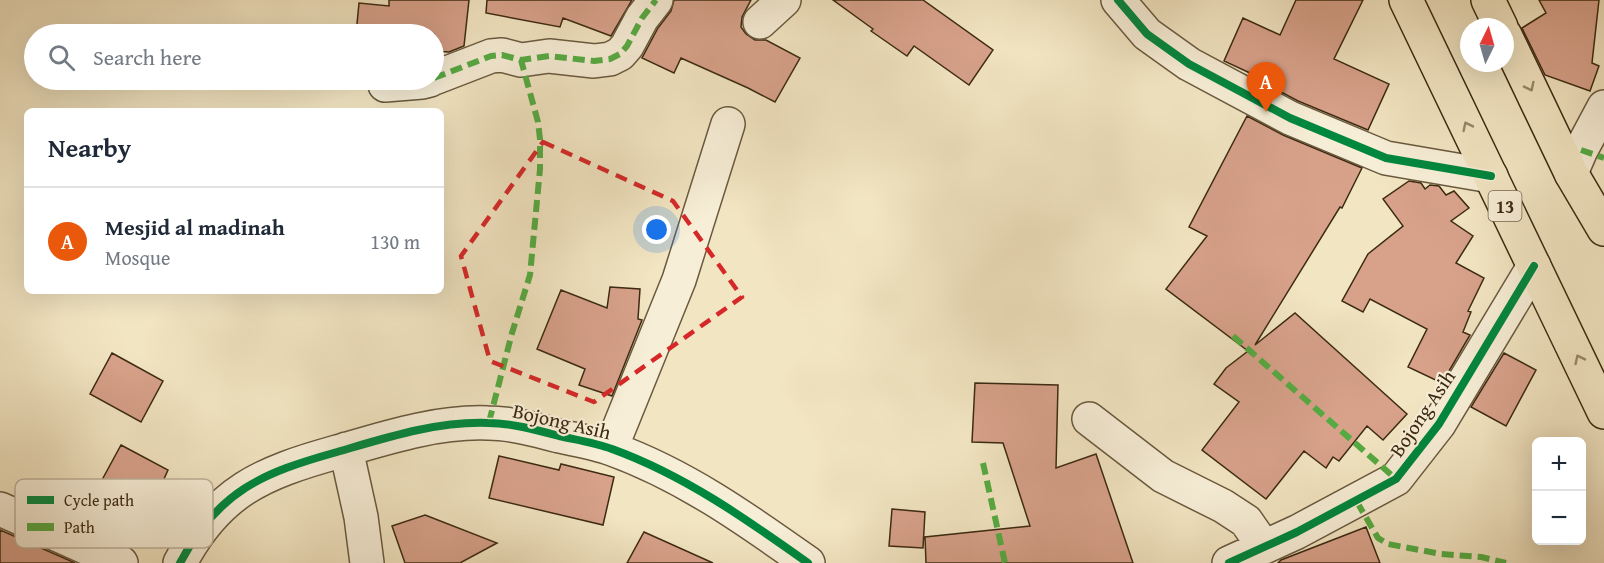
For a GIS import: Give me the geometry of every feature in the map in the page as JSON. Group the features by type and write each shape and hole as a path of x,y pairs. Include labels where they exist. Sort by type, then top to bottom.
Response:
{"highway":[{"name":"13","path":"1406,0 1604,412"},
{"path":"1488,0 1497,18"},
{"path":"1514,54 1571,172 1604,229"}],"street":[{"path":"444,74 491,56 502,55 521,60 549,56 594,61 610,59 620,54 627,46 642,18 656,0"},
{"path":"760,22 784,0"},
{"path":"1118,0 1147,34 1189,64 1290,118 1386,158 1491,176"},
{"path":"1571,172 1604,107"},
{"path":"611,448 679,280 728,123"},
{"name":"Bojong Asih","path":"1229,563 1351,505 1396,479 1439,424 1534,266"},
{"path":"1089,419 1162,476 1223,506 1246,521 1264,547"},
{"name":"Bojong Asih","path":"213,515 226,501 249,484 298,463 400,435 454,424 489,422 536,430 611,448 674,475 737,513 808,563"},
{"path":"346,449 361,517 367,563"},
{"path":"0,509 15,516"},
{"path":"87,548 121,563"},
{"name":"Bojong Asih","path":"180,563 189,548"}],"highlighted area":[{"path":"543,142 673,201 742,297 594,402 490,361 461,256"}],"building":[{"path":"389,0 469,0 464,46 444,52 444,24 357,24 359,3 389,6"},
{"path":"487,0 632,0 611,36 563,18 560,27 486,13"},
{"path":"674,0 751,0 742,17 741,27 746,34 755,40 766,40 800,58 775,102 681,58 674,73 642,58 658,28 671,11"},
{"path":"833,0 923,0 993,50 969,85 914,46 907,56"},
{"path":"1296,0 1363,0 1334,59 1389,84 1368,130 1298,101 1264,83 1265,80 1224,61 1243,18 1280,35"},
{"path":"1539,0 1599,0 1592,63 1599,66 1590,91 1545,75 1522,28 1546,13"},
{"path":"1247,116 1283,135 1362,168 1342,208 1340,207 1255,345 1295,313 1407,414 1383,440 1367,426 1339,461 1333,457 1326,468 1304,451 1266,499 1202,450 1239,402 1214,384 1226,368 1248,351 1166,289 1207,236 1189,227"},
{"path":"1409,181 1421,183 1425,189 1430,185 1439,186 1446,195 1454,191 1469,208 1451,221 1473,236 1456,263 1484,278 1468,311 1471,312 1463,332 1470,335 1442,383 1408,367 1427,329 1370,299 1363,312 1342,301 1368,254 1403,226 1383,199"},
{"path":"610,287 640,289 638,319 642,320 612,396 579,385 585,369 537,349 561,290 607,308"},
{"path":"112,353 163,381 141,422 90,394"},
{"path":"1504,353 1536,370 1506,426 1471,407"},
{"path":"975,383 1058,385 1056,468 1096,454 1133,563 926,563 925,537 1030,526 1003,443 972,442"},
{"path":"121,445 168,470 164,479 102,479"},
{"path":"499,456 559,470 561,464 614,477 603,525 489,498"},
{"path":"892,509 925,512 923,548 889,546"},
{"path":"425,515 497,543 460,563 405,563 392,526"},
{"path":"1366,527 1380,563 1278,563 1281,560"},
{"path":"0,530 15,537 15,548 41,548 75,563 0,563"},
{"path":"644,532 713,563 627,563"}],"marked path":[{"path":"444,74 491,56 502,55 521,60 549,56 594,61 610,59 620,54 627,46 642,18 656,0"},
{"path":"489,422 530,275 540,169 538,122 521,60"},
{"path":"1581,150 1604,158"},
{"path":"1233,336 1396,479"},
{"path":"983,463 1005,563"},
{"path":"1357,502 1378,538 1388,544 1441,554 1481,557 1506,563"}],"cycle path":[{"path":"1118,0 1147,34 1189,64 1290,118 1386,158 1491,176"},
{"path":"1229,563 1297,532 1396,479 1439,424 1534,266"},
{"path":"213,515 245,488 264,477 310,460 411,431 469,423 506,424 593,443 639,460 714,499 808,563"},
{"path":"180,563 189,548"}],"place":[{"name":"Mesjid al madinah","path":"1266,112"}]}
